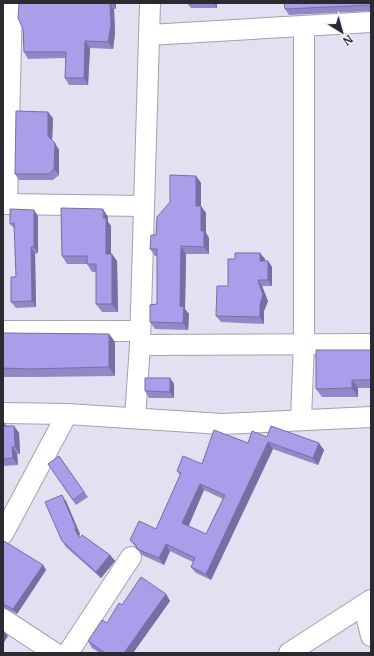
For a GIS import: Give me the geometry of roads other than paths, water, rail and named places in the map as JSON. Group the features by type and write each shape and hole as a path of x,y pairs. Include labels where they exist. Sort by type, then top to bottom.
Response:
{"street":[{"path":"12,3 5,204 144,206"},
{"path":"135,418 140,338 150,3"},
{"path":"149,35 371,22"},
{"path":"301,419 304,344 304,26"},
{"path":"3,331 304,344 371,344"},
{"path":"3,413 66,414 222,424 301,419 371,417"},
{"path":"3,534 66,414"},
{"path":"68,653 131,557"},
{"path":"289,653 367,603 371,636"},
{"path":"3,619 55,653"}]}
